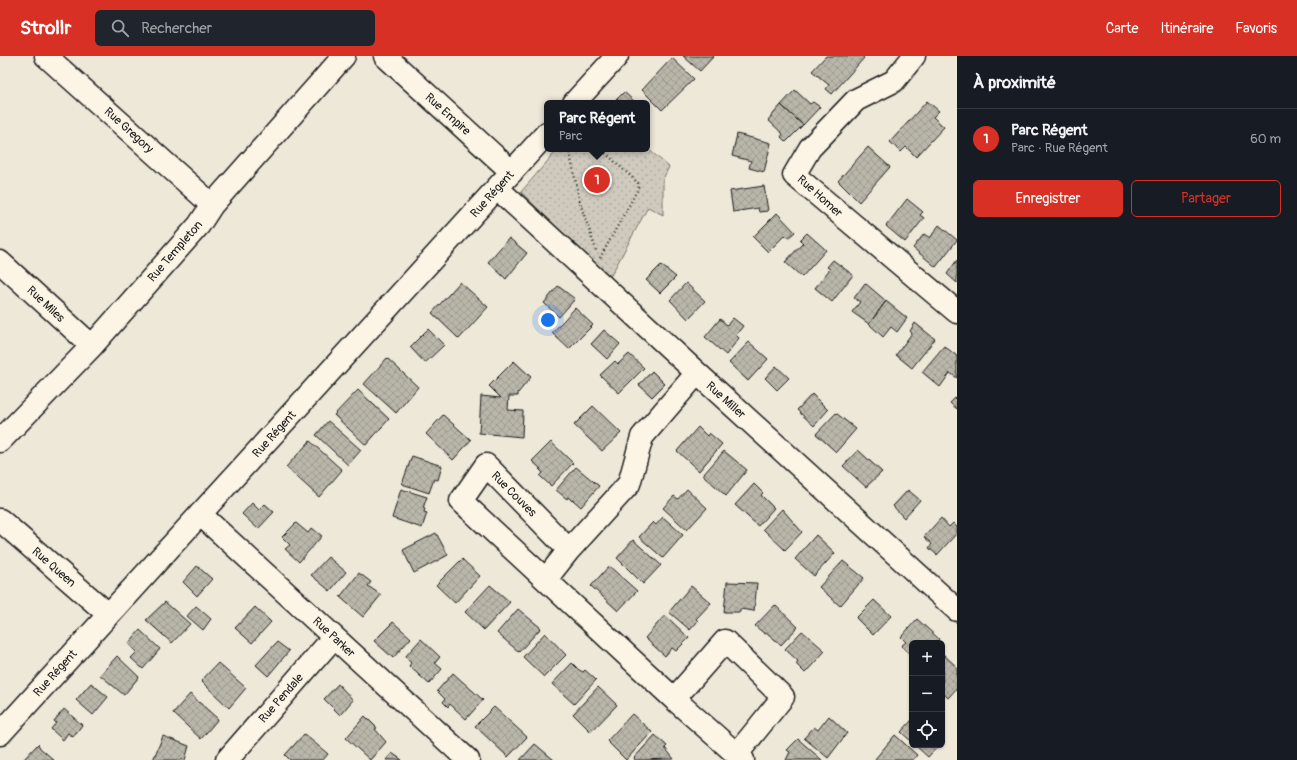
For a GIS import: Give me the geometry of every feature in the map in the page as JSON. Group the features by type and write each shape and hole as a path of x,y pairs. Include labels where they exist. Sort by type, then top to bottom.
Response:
{"street":[{"name":"Rue Gregory","path":"46,56 212,205"},
{"name":"Rue Templeton","path":"0,441 92,346 199,225 212,205 344,56"},
{"name":"Rue Empire","path":"385,56 512,172"},
{"path":"577,100 617,56"},
{"name":"Rue Homer","path":"914,56 894,81 856,100 810,148 794,176 957,312"},
{"name":"Rue Régent","path":"0,734 544,136"},
{"name":"Rue Miller","path":"497,188 697,373 954,601"},
{"name":"Rue Miles","path":"0,262 92,346"},
{"path":"546,579 569,550 629,484 642,437 697,373"},
{"name":"Rue Couves","path":"569,550 486,466 461,501 674,698 740,757 783,697 725,641 674,698"},
{"name":"Rue Parker","path":"200,514 468,760"},
{"name":"Rue Queen","path":"0,520 108,614"},
{"name":"Rue Pendale","path":"227,760 334,637"}],"path":[{"path":"570,152 580,203 599,260 638,189 638,183 604,152"}],"shaded area":[{"path":"650,151 669,167 663,179 663,215 648,207 609,279 521,192 555,152 650,152"}],"building":[{"path":"683,56 714,56 700,71"},
{"path":"826,56 862,56 864,58 832,94 826,89 829,85 812,71"},
{"path":"672,58 694,79 662,110 642,90"},
{"path":"795,90 810,104 813,102 820,107 803,125 781,105"},
{"path":"624,92 633,100 616,100"},
{"path":"927,101 939,111 933,117 944,127 916,157 906,147 901,152 890,142"},
{"path":"781,105 803,125 786,142 781,137 783,134 768,120"},
{"path":"737,134 771,143 764,172 749,168 751,161 732,156"},
{"path":"868,147 890,167 859,202 838,181"},
{"path":"764,186 768,211 759,212 758,208 733,212 730,191"},
{"path":"907,199 923,212 920,215 924,218 905,242 886,226"},
{"path":"777,213 795,232 788,238 785,235 768,252 753,237"},
{"path":"939,225 957,240 936,267 913,248 924,234 930,238"},
{"path":"807,233 826,250 802,277 785,262 803,243 800,240"},
{"path":"509,238 527,253 506,279 488,262"},
{"path":"833,260 853,275 832,302 815,288 830,269 827,267"},
{"path":"957,260 957,283 947,274"},
{"path":"661,265 676,277 660,293 646,280"},
{"path":"460,282 488,307 459,339 432,313"},
{"path":"686,283 705,301 688,319 670,300"},
{"path":"865,283 886,301 869,324 852,312 860,302 854,298"},
{"path":"558,286 575,299 559,317 544,303"},
{"path":"886,301 907,318 897,332 891,327 883,337 869,324"},
{"path":"575,308 593,325 569,349 552,333"},
{"path":"733,318 743,326 736,335 739,338 726,355 705,337 720,319 727,325"},
{"path":"915,323 935,339 912,368 896,355 912,333 910,331"},
{"path":"428,329 444,345 425,363 410,347"},
{"path":"604,330 620,344 607,359 591,344"},
{"path":"749,342 768,359 748,381 729,363"},
{"path":"944,346 957,356 957,378 950,373 940,387 922,372"},
{"path":"629,354 644,368 619,393 600,375 615,361 618,364"},
{"path":"387,358 418,387 396,413 364,384"},
{"path":"514,361 531,377 518,393 518,396 509,396 508,410 523,411 522,437 479,433 481,396 501,398 489,386"},
{"path":"776,366 789,378 777,390 765,378"},
{"path":"652,371 665,384 652,397 639,385"},
{"path":"358,390 389,419 366,445 334,415"},
{"path":"812,394 828,410 814,426 797,410"},
{"path":"957,396 957,409 950,403"},
{"path":"593,406 621,433 602,451 574,425"},
{"path":"836,413 856,429 836,452 816,434"},
{"path":"443,415 471,440 453,460 426,434"},
{"path":"328,421 361,450 348,465 316,435"},
{"path":"698,427 707,436 709,433 722,444 699,471 677,451"},
{"path":"310,441 342,470 319,497 286,467"},
{"path":"551,442 573,463 551,486 540,476 543,473 539,469 541,469 532,461"},
{"path":"858,450 882,472 866,487 843,466"},
{"path":"724,451 747,470 726,496 703,475"},
{"path":"412,456 442,466 438,480 434,479 429,493 402,484"},
{"path":"576,467 599,486 581,507 573,500 572,501 568,497 567,499 556,490"},
{"path":"754,484 763,493 761,495 774,508 758,526 735,505"},
{"path":"401,489 427,497 423,508 425,509 424,512 427,513 422,528 392,518"},
{"path":"687,489 707,508 687,530 663,508 674,496 678,499"},
{"path":"908,490 920,500 904,518 893,506"},
{"path":"252,503 259,510 265,504 274,512 258,529 242,514"},
{"path":"782,509 802,532 785,550 763,529"},
{"path":"663,517 683,535 663,558 639,537 653,522 656,525"},
{"path":"941,518 949,527 953,523 957,527 957,533 937,555 929,548 932,544 924,537"},
{"path":"296,523 308,533 312,528 322,536 299,562 285,549 290,545 282,537"},
{"path":"436,533 448,555 414,573 403,550"},
{"path":"816,535 835,553 814,576 795,559"},
{"path":"633,540 661,565 643,584 617,558"},
{"path":"328,557 346,572 330,591 311,575"},
{"path":"462,559 480,576 455,603 436,585"},
{"path":"843,561 864,578 840,606 819,587"},
{"path":"197,566 212,579 197,596 183,582"},
{"path":"609,566 637,591 618,611 591,586"},
{"path":"359,573 371,582 368,586 381,595 363,617 340,597"},
{"path":"727,582 757,583 754,611 740,609 740,612 724,612"},
{"path":"490,585 510,602 484,630 465,612"},
{"path":"691,586 711,603 696,619 698,621 690,630 669,612"},
{"path":"874,600 891,616 873,635 856,618"},
{"path":"165,602 190,624 172,643 146,620"},
{"path":"775,605 798,627 781,645 767,633 765,634 755,626"},
{"path":"196,606 211,619 203,630 187,616"},
{"path":"255,607 271,622 252,643 235,628"},
{"path":"518,609 541,628 519,652 497,633"},
{"path":"665,615 689,638 676,651 672,648 665,656 645,638"},
{"path":"917,619 939,639 909,640 909,653 901,646 906,642 901,637"},
{"path":"393,622 411,638 393,658 374,641"},
{"path":"140,630 160,649 143,669 131,658 137,652 128,644"},
{"path":"802,631 825,651 805,673 796,664 798,661 785,649"},
{"path":"545,633 566,655 544,677 523,657"},
{"path":"421,639 440,657 435,663 442,669 429,684 409,666 411,663 405,657"},
{"path":"277,642 289,651 268,676 256,665"},
{"path":"117,656 139,677 124,695 100,675"},
{"path":"945,656 957,667 957,688 948,698 945,695"},
{"path":"218,663 246,688 229,708 201,681"},
{"path":"572,663 579,670 583,672 585,670 596,680 574,704 552,684"},
{"path":"453,673 483,700 466,719 450,704 448,707 443,702 445,699 437,691"},
{"path":"91,683 108,697 93,715 76,700"},
{"path":"338,684 353,700 340,715 324,699"},
{"path":"598,687 617,705 591,732 573,714"},
{"path":"190,694 218,719 201,739 173,713"},
{"path":"494,707 527,737 508,757 475,726"},
{"path":"64,709 82,725 73,737 68,733 63,740 51,729 56,723 54,721"},
{"path":"632,714 652,732 626,760 607,741"},
{"path":"365,716 377,728 375,729 386,742 370,760 346,738"},
{"path":"829,716 847,733 828,758 804,738 814,727 818,730"},
{"path":"909,723 909,739 901,732"},
{"path":"304,734 328,754 323,760 290,760 285,755"},
{"path":"655,735 667,746 665,748 674,759 635,760 634,758"},
{"path":"895,735 917,755 913,760 875,759"},
{"path":"163,736 189,746 185,760 153,760"},
{"path":"798,739 822,760 786,760 790,752 787,750"},
{"path":"38,744 40,748 54,760 23,760"},
{"path":"535,744 554,760 520,760"},
{"path":"918,748 936,748 928,757"},
{"path":"392,753 402,760 386,760"}],"place":[{"name":"Parc Régent","path":"597,180"}]}
